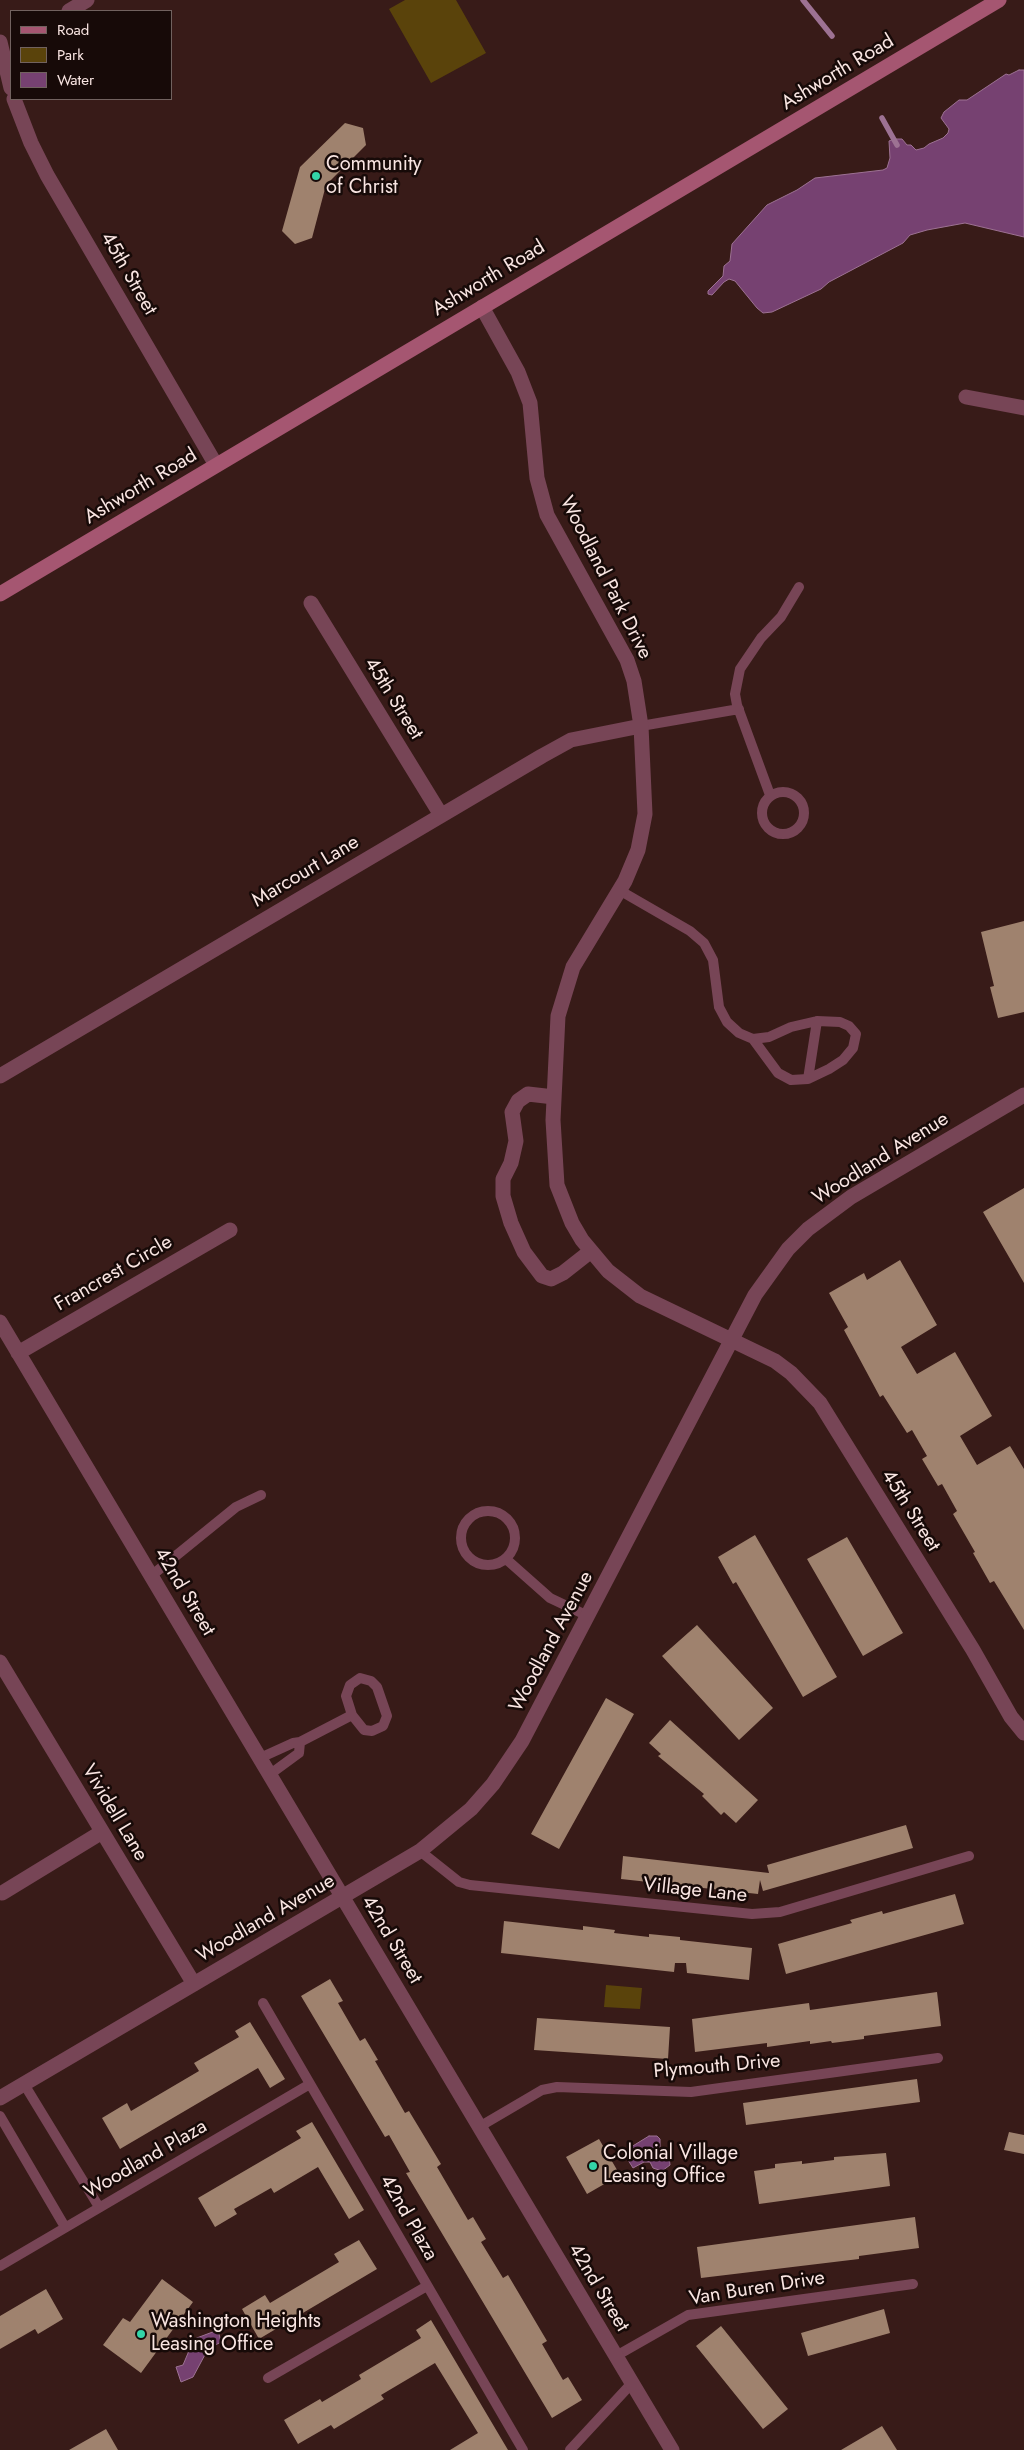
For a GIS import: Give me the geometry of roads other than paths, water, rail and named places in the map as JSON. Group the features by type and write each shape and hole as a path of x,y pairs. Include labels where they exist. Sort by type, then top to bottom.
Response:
{"main road":[{"name":"Ashworth Road","path":"0,594 999,0"}],"street":[{"path":"71,10 87,0"},
{"path":"4,46 10,82"},
{"name":"45th Street","path":"14,100 31,143 47,174 216,465"},
{"name":"Woodland Park Drive","path":"482,307 518,372 530,403 537,478 546,515 627,660 634,681 642,726 645,814 638,850 619,890 573,967 566,984 558,1016 553,1120 557,1185 572,1223 591,1251 608,1271 640,1296 732,1340"},
{"path":"966,397 1024,408"},
{"name":"45th Street","path":"311,603 441,815"},
{"name":"Marcourt Lane","path":"0,1076 571,740 642,726"},
{"path":"554,1096 528,1094 518,1101 512,1112 516,1141 511,1163 503,1179 503,1196 510,1223 524,1252 542,1276 551,1278 563,1272 591,1251"},
{"name":"Woodland Avenue","path":"0,2098 420,1851 459,1820 493,1784 522,1741 755,1294 788,1249 808,1229 851,1197 1024,1095"},
{"name":"Francrest Circle","path":"18,1353 230,1230"},
{"name":"42nd Street","path":"0,1322 672,2450"},
{"name":"45th Street","path":"732,1340 774,1360 791,1373 820,1402 973,1650 1011,1717 1024,1733"},
{"name":"Vividell Lane","path":"0,1662 194,1984"},
{"path":"2,1893 102,1832"}],"lane":[{"path":"770,796 735,694 740,669 761,638 781,617 799,587"},
{"path":"642,726 739,710"},
{"path":"787,792 801,801 803,807 802,821 793,831 784,834 775,832 767,827 763,820 764,803 770,796 787,792"},
{"path":"619,890 690,931 704,943 713,960 719,1008 727,1022 739,1033 753,1039 769,1037 791,1027 817,1021 840,1022 849,1026 856,1034 854,1048 843,1060 829,1069 808,1078 791,1080 778,1073 753,1039"},
{"path":"808,1078 817,1021"},
{"path":"151,1576 236,1507 261,1495"},
{"path":"485,1511 493,1511 506,1518 514,1530 516,1538 511,1553 506,1559 489,1565 471,1559 461,1544 464,1526 470,1518 485,1511"},
{"path":"506,1559 550,1598 588,1616"},
{"path":"360,1678 371,1681 377,1688 387,1716 384,1726 372,1731 364,1730 352,1715 346,1696 350,1685 360,1678"},
{"path":"260,1758 293,1743 300,1742 352,1715"},
{"path":"269,1774 299,1754 300,1742"},
{"name":"Village Lane","path":"420,1851 459,1882 470,1885 752,1914 780,1912 969,1856"},
{"name":"42nd Plaza","path":"263,2003 523,2450"},
{"name":"Plymouth Drive","path":"479,2127 542,2090 557,2087 691,2092 938,2058"},
{"path":"24,2084 99,2207"},
{"name":"Woodland Plaza","path":"0,2266 310,2084"},
{"path":"0,2116 66,2227"},
{"name":"Van Buren Drive","path":"616,2356 688,2315 913,2284"},
{"path":"268,2378 428,2286"},
{"path":"570,2450 632,2383"}],"water":[{"path":"1019,70 1024,70 1024,237 965,223 910,235 903,243 829,282 821,289 772,312 763,313 735,281 729,279 712,295 708,294 708,291 723,276 724,266 730,261 732,244 767,205 797,190 815,178 887,168 890,158 889,141 894,139 902,139 907,145 911,145 916,150 943,138 949,129 941,118 944,112 959,100 967,100 1006,74 1009,75"},
{"path":"649,2136 657,2136 660,2139 660,2147 669,2156 670,2165 662,2171 653,2168 650,2162 644,2162 633,2168 623,2152"},
{"path":"218,2330 221,2342 208,2349 193,2377 181,2382 176,2367 183,2365 194,2339"}],"waterway":[{"path":"803,0 832,36"},
{"path":"882,118 897,145"}],"place":[{"name":"Community of Christ","path":"316,176"},
{"name":"Colonial Village Leasing Office","path":"593,2166"},
{"name":"Washington Heights Leasing Office","path":"141,2334"}]}
